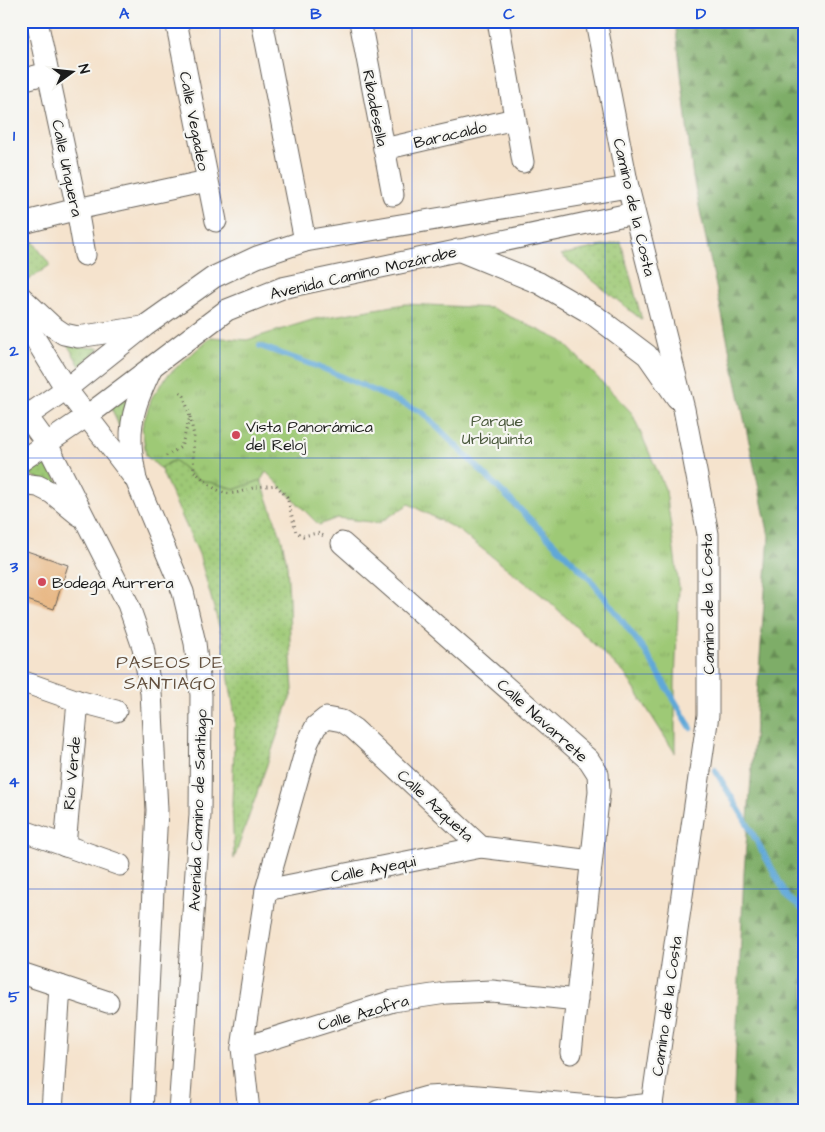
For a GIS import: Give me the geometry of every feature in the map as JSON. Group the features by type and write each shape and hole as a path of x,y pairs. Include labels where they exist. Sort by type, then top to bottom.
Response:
{"street":[{"name":"Calle Unquera","path":"37,21 85,255"},
{"name":"Calle Vegadeo","path":"176,21 216,222"},
{"path":"262,21 305,241"},
{"name":"Ribadesella","path":"360,21 393,195"},
{"path":"498,21 523,162"},
{"name":"Camino de la Costa","path":"378,1111 427,1097 466,1095 614,1108 653,1107 708,715 708,534 684,409 628,187 596,21"},
{"path":"21,80 48,74"},
{"name":"Baracaldo","path":"384,149 516,119"},
{"path":"27,222 77,209 207,181"},
{"path":"142,1111 157,810 152,692 143,647 128,604 46,444 23,414 66,389 145,326 214,277 257,257 305,241 628,187"},
{"name":"Avenida Camino Mozárabe","path":"21,461 87,416 227,310 282,288 634,213"},
{"path":"458,250 539,283 594,315 647,356 684,409"},
{"path":"21,297 52,326 64,334 78,337 145,326"},
{"name":"Avenida Camino de Santiago","path":"21,316 66,389 136,480 183,592 195,642 201,695 200,815 179,1111"},
{"path":"136,480 131,441 132,420 136,403 152,367"},
{"path":"21,484 38,486 52,493 85,519"},
{"name":"Calle Navarrete","path":"342,543 589,760 598,774 599,790 571,1054"},
{"path":"21,681 78,701 116,711"},
{"name":"Río Verde","path":"65,846 78,701"},
{"name":"Calle Azqueta","path":"266,890 308,742 316,726 326,718 342,721 354,729 481,847 591,861"},
{"path":"21,830 120,865"},
{"name":"Calle Ayequi","path":"266,890 481,847"},
{"path":"249,1111 242,1048 266,890"},
{"path":"21,973 108,1002"},
{"path":"52,1111 60,986"},
{"name":"Calle Azofra","path":"242,1048 393,1000 446,993 492,991 577,1000"}],"path":[{"path":"179,391 184,396 194,436 194,471 214,488 227,493 276,485 287,497 296,532 302,536 317,533 342,543"},
{"path":"166,456 181,447 190,417"}],"green space":[{"path":"675,21 804,21 804,1111 733,1111 744,873 769,536 693,178"},
{"path":"21,225 50,265 21,285"},
{"path":"621,242 642,320 561,255"},
{"name":"Parque Urbiquinta","path":"405,304 492,308 562,341 632,413 666,491 679,587 675,682 675,753 625,674 549,601 458,530 409,504 379,523 337,518 319,525 266,472 261,480 236,489 197,479 174,460 160,468 146,456 142,427 152,397 168,375 211,337 247,340 315,319"},
{"path":"67,344 82,347 100,348 80,366"},
{"path":"128,393 123,436 111,407"},
{"path":"42,455 62,489 22,471"},
{"path":"174,460 197,479 236,489 261,480 282,540 287,565 293,690 234,859 232,804 235,717 222,637 199,554 160,468"}],"building":[{"name":"Bodega Aurrera","path":"21,549 68,565 54,609 21,598"}],"waterway":[{"path":"260,346 327,370 422,412 591,580 645,651 691,728"},
{"path":"715,770 788,898 804,910"}],"place":[{"name":"Vista Panorámica del Reloj","path":"236,435"},
{"name":"Bodega Aurrera","path":"42,582"}],"district":[{"name":"PASEOS DE SANTIAGO","path":"170,672"}]}
